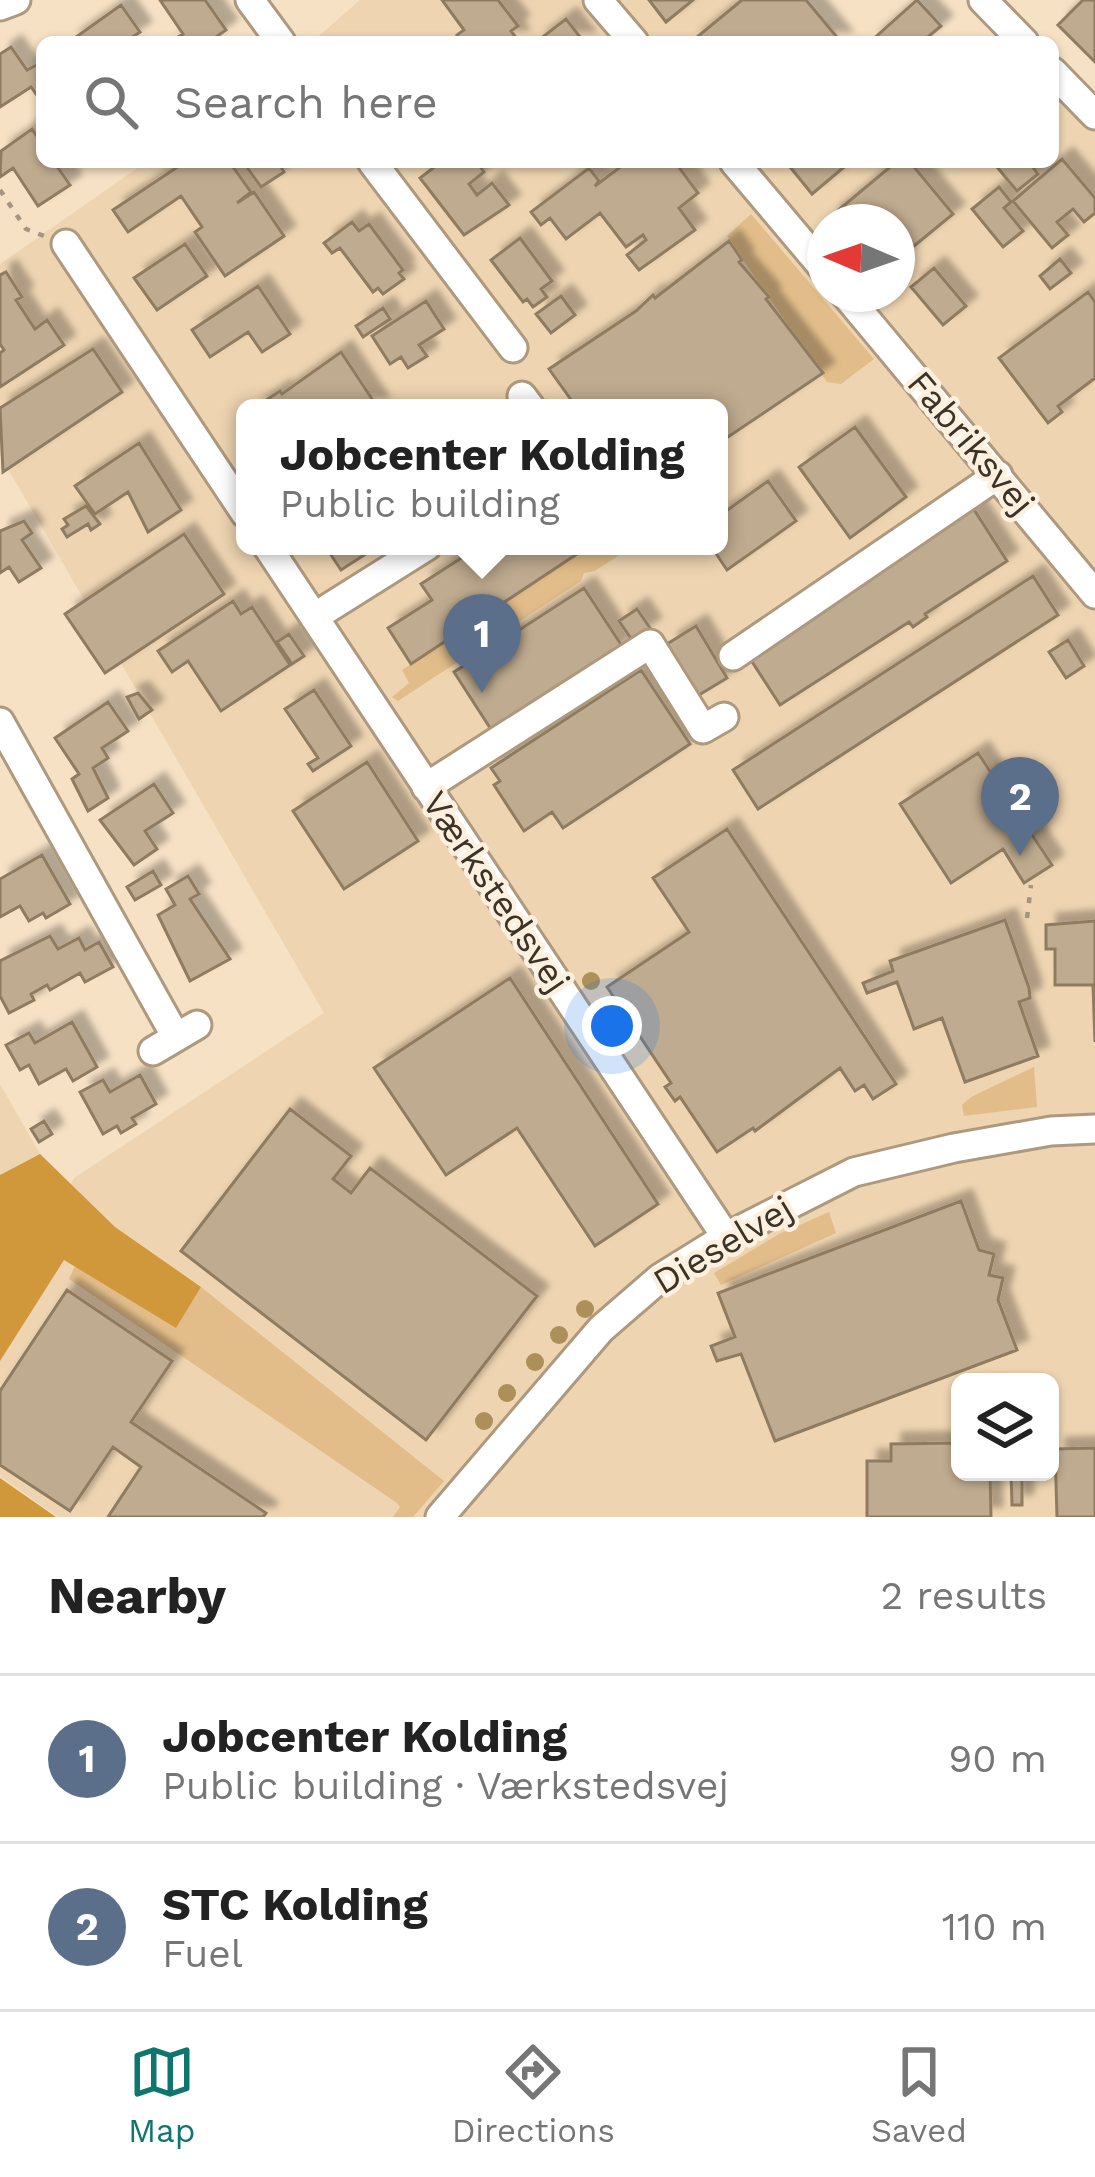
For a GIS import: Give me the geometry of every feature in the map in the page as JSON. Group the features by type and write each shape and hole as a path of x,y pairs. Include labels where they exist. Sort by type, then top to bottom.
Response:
{"street":[{"path":"0,6 16,0"},
{"path":"250,0 277,36"},
{"path":"598,0 629,36"},
{"path":"983,0 1018,36"},
{"path":"1059,78 1095,115"},
{"path":"377,168 513,348"},
{"path":"739,168 807,249"},
{"path":"66,244 236,499"},
{"name":"Fabriksvej","path":"860,312 1095,594"},
{"path":"733,656 998,475"},
{"name":"Værkstedsvej","path":"273,555 726,1238"},
{"path":"314,616 412,555"},
{"path":"426,787 650,644 703,729 724,717"},
{"path":"0,722 176,1038"},
{"name":"Dieselvej","path":"440,1517 601,1329 660,1278 726,1238 854,1172 954,1148 1051,1131 1095,1129"}],"path":[{"path":"0,190 26,229 66,244"},
{"path":"1027,917 1030,885"}],"shaded area":[{"path":"360,0 807,0 840,36 319,36"},
{"path":"1059,89 1095,126 1095,1517 58,1517 0,1476 0,1321 74,1178 324,1013 0,455 0,264 137,168 1059,168"},
{"path":"751,214 807,280 807,312 834,312 874,359 841,384 827,382 727,236"},
{"path":"577,555 619,555 584,573 581,581 398,701 392,697 409,683 402,670"},
{"path":"1034,1067 1037,1107 964,1116 962,1105 971,1097"},
{"path":"0,1084 40,1154 0,1175"},
{"path":"40,1154 115,1227 201,1287 176,1328 64,1260 0,1361 0,1175"},
{"path":"829,1212 836,1233 721,1285 714,1273 779,1234"},
{"path":"75,1266 176,1327 201,1287 444,1481 413,1517 393,1517 400,1507 397,1503 69,1279"},
{"path":"0,1478 56,1517 0,1517"}],"building":[{"path":"160,0 205,0 226,30 218,36 180,36 183,34"},
{"path":"442,0 498,0 518,26 511,31 515,36 458,36 464,30"},
{"path":"649,0 693,0 666,22"},
{"path":"742,0 806,0 836,36 698,36"},
{"path":"917,0 941,26 929,36 877,36"},
{"path":"1083,0 1095,0 1095,62 1058,25"},
{"path":"121,5 140,32 134,36 77,36"},
{"path":"566,19 579,36 544,36"},
{"path":"11,47 27,70 36,65 36,94 31,87 0,107 0,54"},
{"path":"32,129 36,168 58,168 70,185 38,206 13,168 0,177 1,151"},
{"path":"1062,159 1095,198 1095,213 1084,222 1073,209 1057,222 1068,235 1052,248 1013,201 1052,168 1059,168"},
{"path":"176,168 234,168 251,192 237,203 254,192 284,236 225,276 195,232 202,227 181,196 128,232 113,210"},
{"path":"247,168 282,168 284,172 261,187"},
{"path":"433,168 481,168 484,172 469,184 477,195 492,183 509,205 464,235 420,178"},
{"path":"589,168 599,181 595,186 619,168 679,168 698,193 679,208 695,230 639,270 627,255 646,240 643,235 626,247 600,213 566,239 550,218 541,225 531,212"},
{"path":"791,168 843,168 812,194"},
{"path":"889,168 915,168 953,214 915,245 915,204 846,204"},
{"path":"998,168 1034,168 1038,174 1017,191"},
{"path":"999,187 1011,202 1004,208 1023,231 1003,247 972,209"},
{"path":"352,222 359,231 369,224 403,270 399,273 404,279 383,294 378,288 373,292 340,248 332,253 324,243"},
{"path":"520,238 552,281 541,289 547,297 533,307 527,299 523,302 491,260"},
{"path":"729,241 739,262 823,373 728,437 728,399 571,399 549,369 653,295 655,298"},
{"path":"185,244 207,276 157,310 134,278"},
{"path":"1060,259 1071,273 1050,289 1040,276"},
{"path":"934,268 966,306 943,325 915,292 915,284"},
{"path":"6,272 22,297 16,300 35,329 47,320 64,345 0,387 0,353 4,350 0,344 0,275"},
{"path":"258,286 290,334 262,352 248,332 210,357 192,330"},
{"path":"1088,292 1095,302 1095,378 1058,406 1062,412 1048,423 999,358"},
{"path":"561,296 575,315 551,333 536,314"},
{"path":"426,301 444,329 419,345 427,356 408,368 401,357 390,364 372,336"},
{"path":"383,308 390,319 363,337 356,326"},
{"path":"93,349 122,392 3,472 0,408"},
{"path":"341,352 372,399 268,399"},
{"path":"855,427 906,497 850,538 799,467"},
{"path":"139,443 181,510 148,532 128,492 95,514 75,486"},
{"path":"768,481 796,521 727,570 717,555 728,555 728,510"},
{"path":"86,506 100,524 91,530 88,524 67,537 62,529 68,525 64,519"},
{"path":"973,508 1007,561 925,614 913,627 909,622 780,705 749,657"},
{"path":"24,521 32,533 22,540 41,568 19,582 9,567 0,573 0,531"},
{"path":"184,534 224,594 105,673 65,614"},
{"path":"331,555 364,555 341,570"},
{"path":"466,555 575,555 411,664 388,628 432,600 421,584"},
{"path":"1033,576 1058,615 758,809 733,770"},
{"path":"584,588 622,646 492,731 454,672"},
{"path":"233,601 241,614 252,607 290,665 221,711 188,661 172,672 158,651"},
{"path":"637,609 650,628 632,640 619,621"},
{"path":"696,626 727,678 699,695 667,644"},
{"path":"289,634 304,656 292,664 277,642"},
{"path":"1068,640 1084,666 1066,678 1049,652"},
{"path":"641,670 690,744 563,828 552,812 524,831 494,785 500,781 491,768"},
{"path":"314,690 351,746 313,771 308,764 318,758 285,709"},
{"path":"138,693 152,710 139,719 127,697"},
{"path":"108,702 128,731 102,748 108,758 93,768 108,798 88,811 72,779 79,774 55,738"},
{"path":"978,753 1052,865 1024,883 1003,849 951,883 900,804"},
{"path":"367,762 418,841 344,889 293,811"},
{"path":"154,784 173,813 145,831 157,849 134,865 100,820"},
{"path":"727,829 896,1084 873,1099 864,1085 855,1091 840,1068 755,1131 717,1152 680,1097 675,1101 665,1087 671,1083 607,987 689,932 653,878"},
{"path":"42,855 70,904 46,918 43,913 29,921 20,906 0,917 0,879"},
{"path":"153,871 161,885 135,900 127,887"},
{"path":"188,876 199,894 190,899 230,959 190,981 158,915 175,905 166,889"},
{"path":"1005,920 1029,988 1030,998 1019,1002 1038,1056 965,1082 942,1018 914,1029 897,982 867,993 863,983 893,971 890,961"},
{"path":"1095,921 1095,1042 1093,985 1055,985 1055,949 1046,949 1046,925"},
{"path":"50,936 58,949 79,938 85,950 99,942 113,967 85,982 80,973 50,990 47,985 31,994 34,1000 9,1013 0,996 0,961"},
{"path":"510,978 658,1204 595,1246 517,1128 446,1175 374,1068"},
{"path":"72,1022 97,1067 73,1081 66,1069 39,1084 29,1065 20,1070 6,1045 29,1033 35,1043"},
{"path":"140,1075 156,1104 132,1118 136,1124 121,1133 117,1126 103,1134 80,1092 103,1080 110,1092"},
{"path":"290,1109 351,1156 333,1179 351,1193 370,1168 537,1296 426,1440 181,1251"},
{"path":"44,1121 52,1134 39,1142 31,1129"},
{"path":"961,1201 979,1250 994,1254 989,1275 1003,1278 998,1300 1017,1350 775,1441 741,1354 717,1361 711,1346 735,1337 718,1293"},
{"path":"67,1290 172,1361 131,1422 266,1513 263,1517 108,1517 141,1467 113,1447 70,1511 0,1465 0,1391"},
{"path":"951,1443 951,1481 990,1481 991,1517 867,1517 867,1461 891,1461 891,1444"},
{"path":"1095,1448 1095,1517 1057,1517 1059,1449"},
{"path":"1011,1481 1022,1481 1022,1505 1012,1505"}],"place":[{"name":"Jobcenter Kolding","path":"482,693"},
{"name":"STC Kolding","path":"1020,856"}]}
